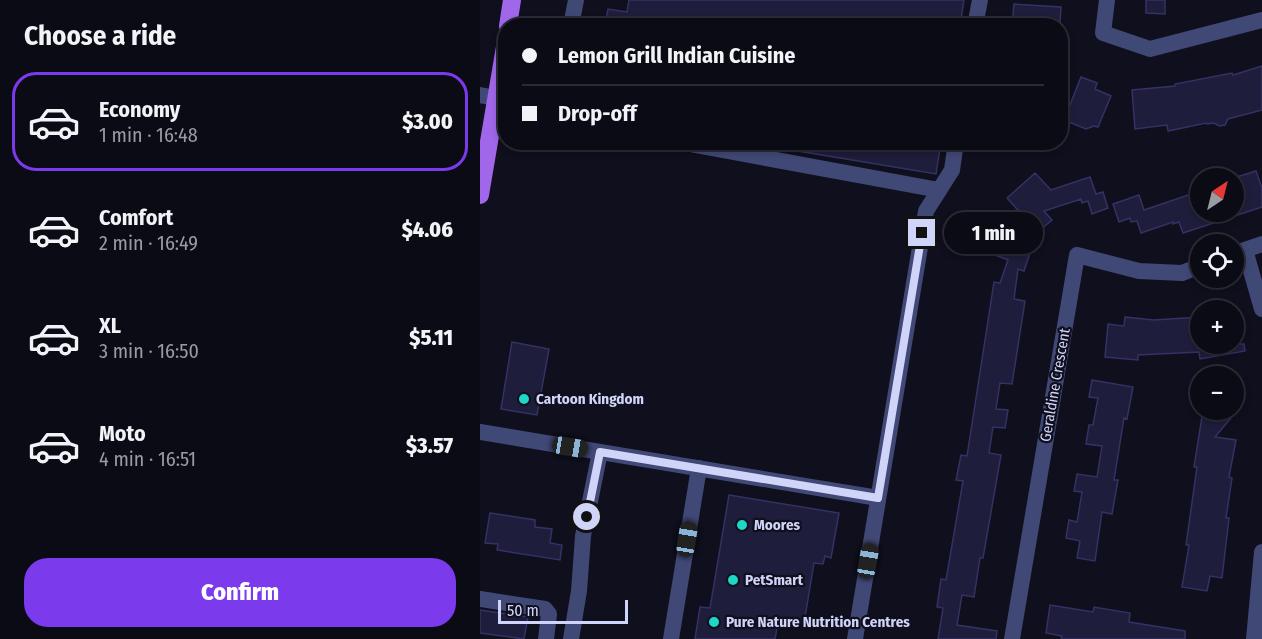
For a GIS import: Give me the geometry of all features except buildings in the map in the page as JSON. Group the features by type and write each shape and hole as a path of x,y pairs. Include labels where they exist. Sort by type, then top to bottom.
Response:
{"main road":[{"path":"509,18 512,0"},
{"path":"480,195 498,79"}],"street":[{"path":"573,18 576,0"},
{"path":"977,18 980,0"},
{"path":"1107,0 1103,33 1150,49 1262,20"},
{"path":"722,150 939,190"},
{"path":"855,639 926,211 952,170 956,150"},
{"path":"1244,250 1262,244"},
{"name":"Geraldine Crescent","path":"1012,639 1077,255 1139,271 1182,273 1190,270"},
{"path":"1244,264 1262,309"},
{"path":"480,432 878,498"},
{"path":"571,639 579,591 584,536 600,452"},
{"path":"671,639 699,468"},
{"path":"1254,639 1262,552"},
{"path":"480,599 545,609 549,614 547,633 535,639"}],"place":[{"name":"Cartoon Kingdom","path":"524,399"},
{"name":"Moores","path":"742,525"},
{"name":"PetSmart","path":"733,580"},
{"name":"Pure Nature Nutrition Centres","path":"714,622"}],"route":[{"path":"587,517 600,452 878,498 922,233"}]}
